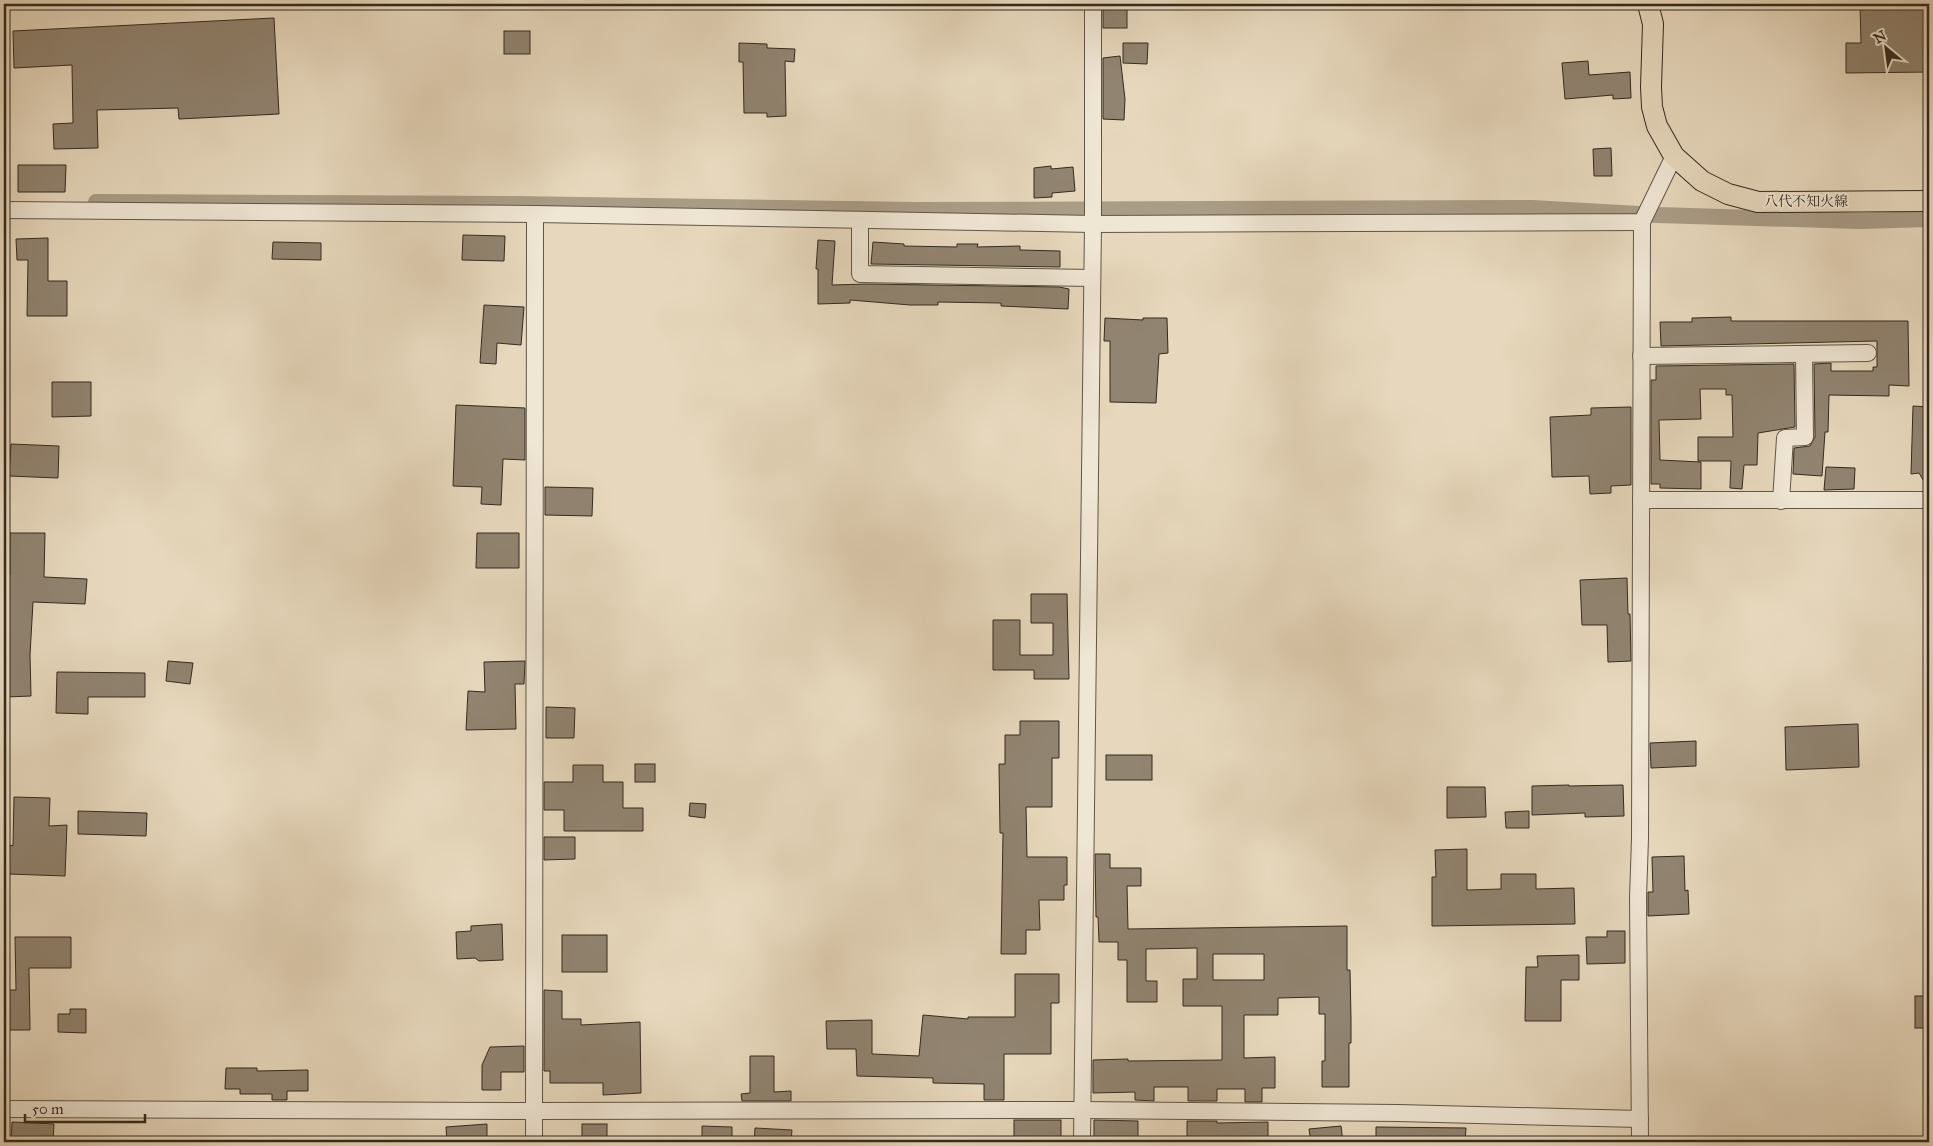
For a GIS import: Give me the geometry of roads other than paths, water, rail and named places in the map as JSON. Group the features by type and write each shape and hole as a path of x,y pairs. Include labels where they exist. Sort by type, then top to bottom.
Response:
{"main road":[{"name":"八代不知火線","path":"1648,4 1652,24 1652,107 1657,126 1674,156 1702,181 1728,194 1758,202 1929,201"}],"street":[{"path":"1082,1142 1093,224 1092,4"},
{"path":"1640,1142 1638,898 1640,838 1642,221 1674,156"},
{"path":"4,210 535,214 1093,224 1642,221"},
{"path":"534,1142 535,214"},
{"path":"860,220 860,274 1092,278"},
{"path":"1641,356 1868,353"},
{"path":"1781,501 1785,438 1805,437 1804,354"},
{"path":"1641,500 1929,500"},
{"path":"4,1109 535,1111 1082,1110 1398,1113 1640,1119"}],"waterway":[{"path":"96,202 515,204 916,210 1532,208 1657,215 1860,221 1929,219"}]}
